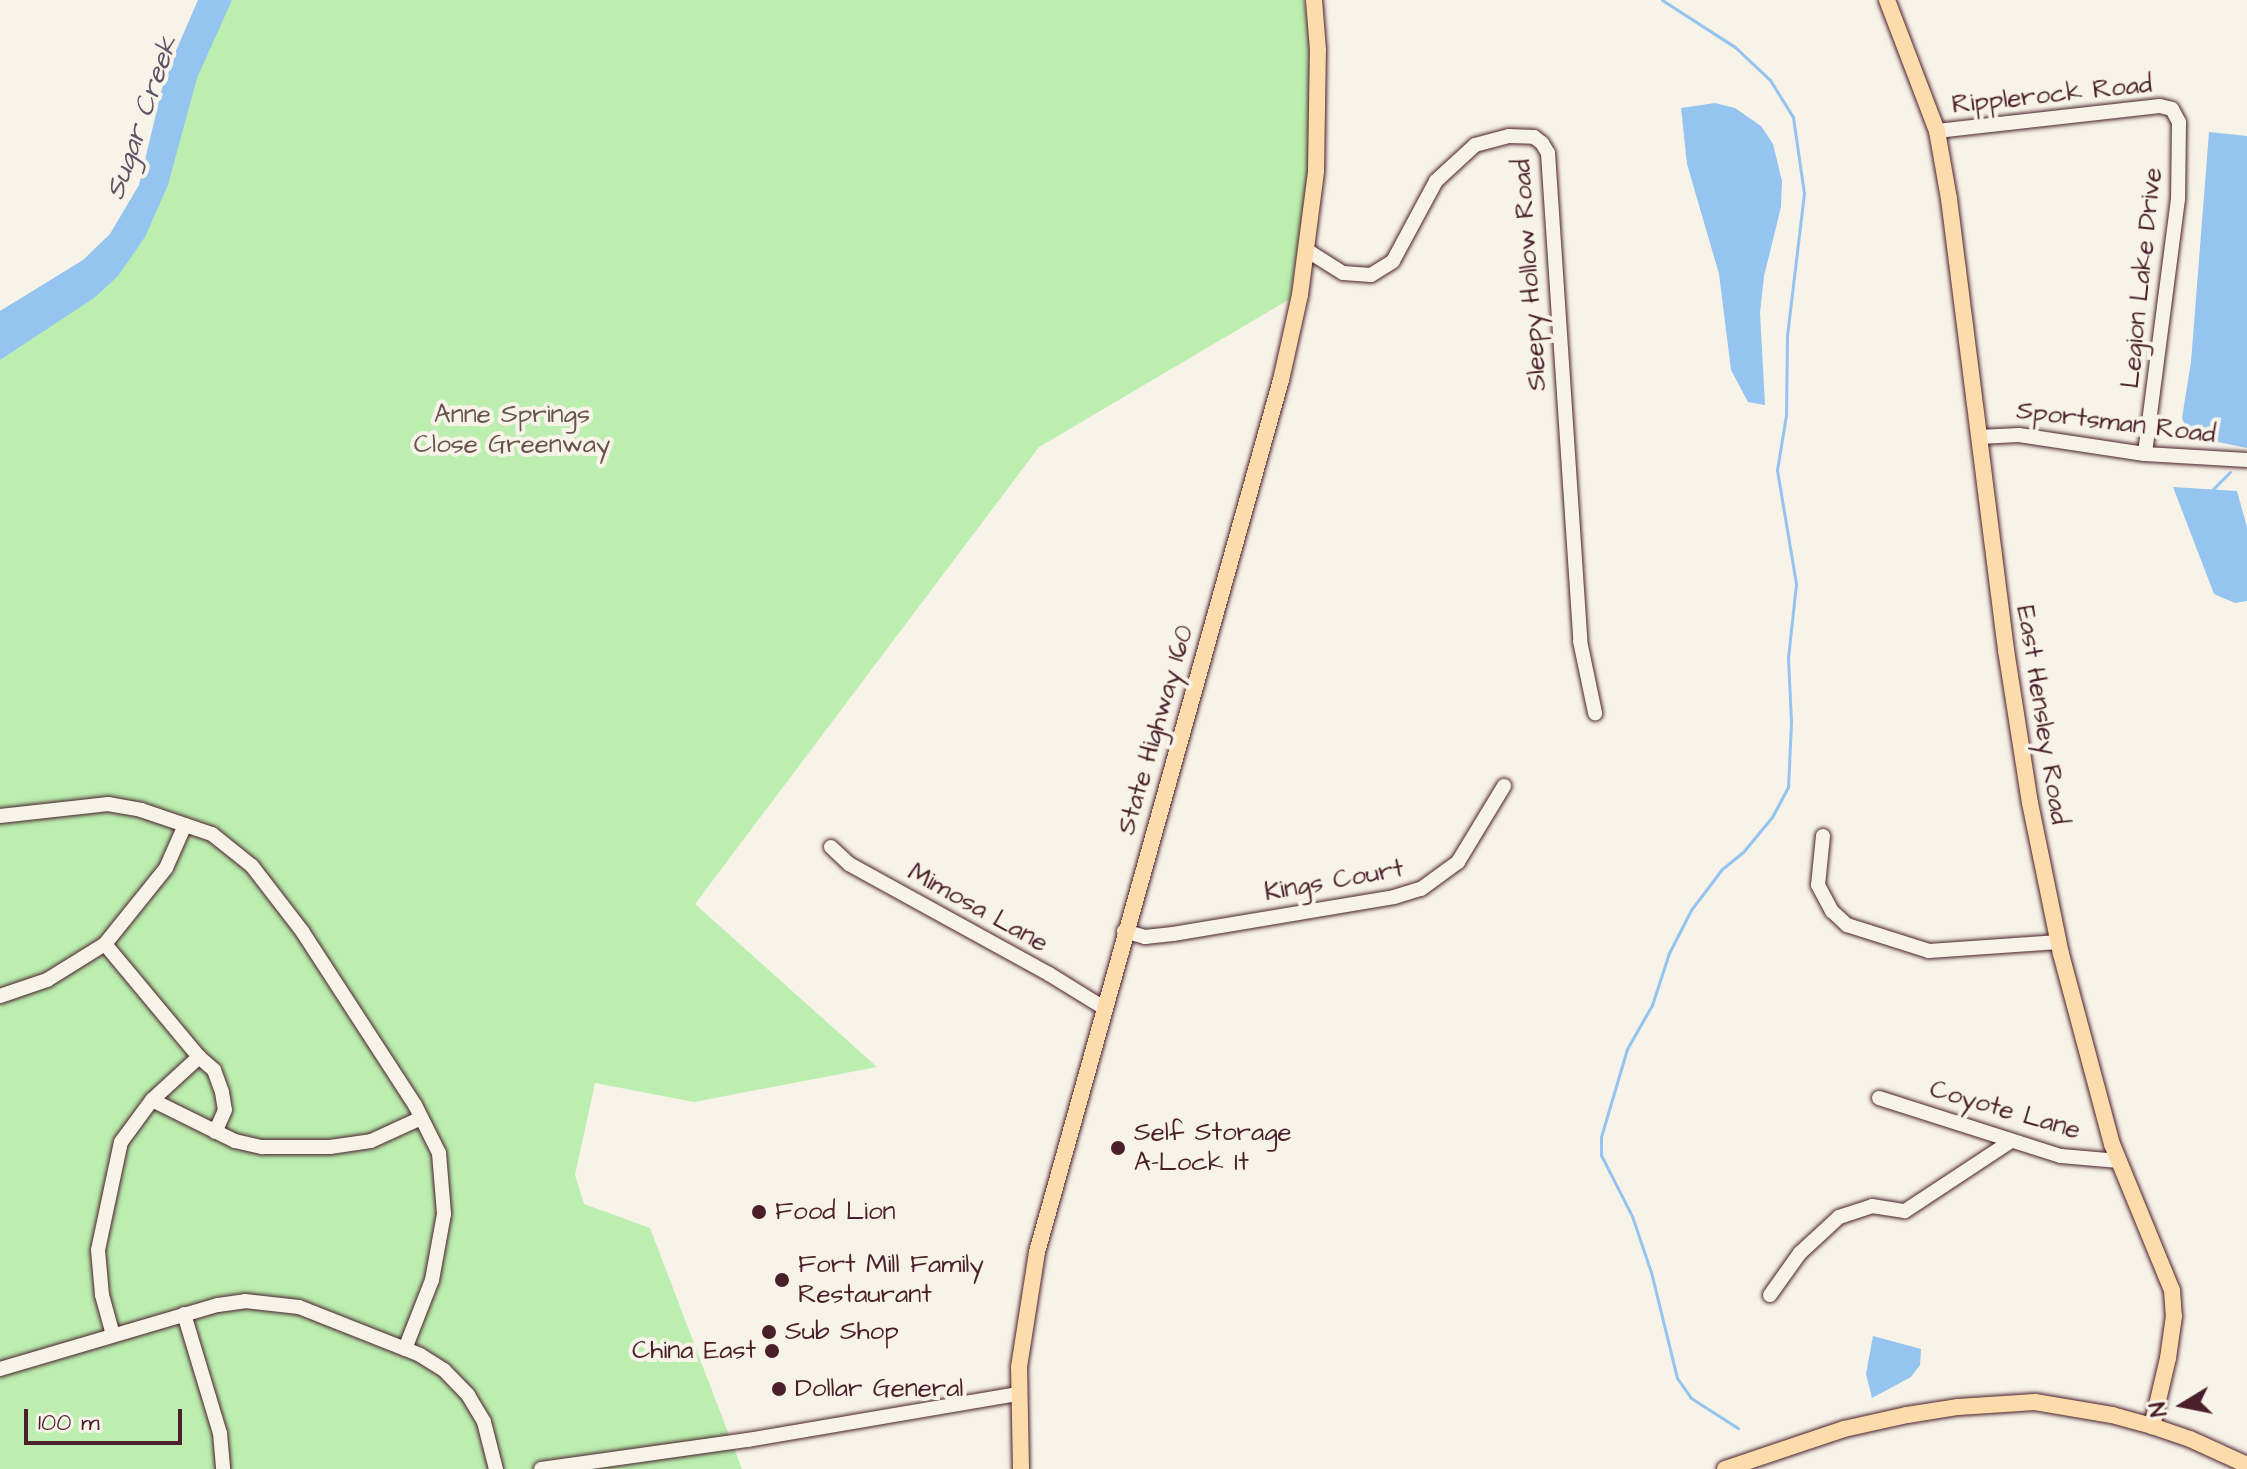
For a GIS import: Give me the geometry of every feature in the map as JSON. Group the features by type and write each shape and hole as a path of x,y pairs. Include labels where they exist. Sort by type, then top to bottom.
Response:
{"main road":[{"name":"State Highway 160","path":"1021,1469 1017,1394 1023,1323 1037,1252 1124,931 1281,380 1308,251 1318,113 1314,0"},
{"name":"East Hensley Road","path":"1887,0 1937,131 2030,803 2059,942 2096,1089 2119,1161 2172,1290 2174,1316 2168,1358 2152,1426"},
{"path":"1725,1469 1844,1429 1972,1405 2035,1402 2112,1415 2152,1426 2190,1439 2247,1465"}],"street":[{"name":"Ripplerock Road","path":"1937,131 2160,106 2172,109"},
{"name":"Legion Lake Drive","path":"2145,454 2178,199 2179,122 2172,109"},
{"name":"Sleepy Hollow Road","path":"1308,251 1343,273 1371,275 1393,261 1436,181 1475,145 1509,136 1534,137 1542,143 1548,153 1551,184 1580,641 1595,713"},
{"name":"Sportsman Road","path":"1979,437 2019,435 2145,454 2247,460"},
{"name":"Kings Court","path":"1124,931 1145,937 1173,934 1394,897 1421,889 1458,862 1504,786"},
{"path":"0,816 108,804 141,810 212,834 252,866 302,931 421,1118 439,1153 444,1214 432,1280 405,1349"},
{"path":"0,996 47,980 105,944 166,868 185,825"},
{"path":"1823,836 1818,885 1832,911 1847,925 1929,951 2059,942"},
{"name":"Mimosa Lane","path":"831,847 849,864 1049,974 1104,1008"},
{"path":"105,944 199,1057 214,1070 225,1110 215,1132"},
{"path":"113,1335 102,1295 98,1250 121,1142 152,1100 199,1057"},
{"name":"Coyote Lane","path":"1879,1098 2061,1156 2119,1161"},
{"path":"152,1100 235,1141 262,1147 330,1147 371,1141 421,1118"},
{"path":"1770,1295 1800,1253 1839,1217 1872,1206 1905,1211 2011,1141"},
{"path":"0,1369 184,1314 245,1301 299,1307 405,1349 444,1370 468,1395 484,1422 496,1469"},
{"path":"184,1314 220,1433 223,1469"},
{"path":"541,1469 748,1440 1017,1394"}],"green space":[{"name":"Anne Springs Close Greenway","path":"216,0 1304,0 1310,51 1309,171 1290,299 1039,447 695,904 877,1067 694,1102 595,1083 575,1175 584,1204 650,1228 742,1469 0,1469 0,336 120,246"}],"water":[{"path":"198,0 232,0 197,78 168,185 145,237 118,276 94,298 0,360 0,311 83,260 110,234 139,185 165,76"},
{"path":"1715,103 1735,108 1761,126 1773,144 1782,181 1781,207 1764,276 1760,313 1765,405 1748,402 1731,370 1719,274 1687,164 1681,108"},
{"path":"2209,132 2247,136 2247,448 2189,436 2182,418 2191,362"},
{"path":"2173,487 2237,491 2247,527 2247,601 2235,603 2214,594"},
{"path":"1873,1336 1921,1349 1920,1365 1911,1377 1872,1398 1866,1374"}],"waterway":[{"path":"1662,0 1735,47 1770,80 1793,117 1804,193 1787,336 1786,415 1777,470 1796,584 1788,658 1791,722 1788,787 1772,817 1743,852 1722,869 1691,910 1669,953 1652,1005 1627,1049 1601,1137 1601,1155 1632,1216 1651,1272 1677,1378 1691,1398 1738,1428"},
{"path":"2213,489 2230,472"}],"place":[{"name":"Self Storage A-Lock It","path":"1118,1148"},
{"name":"Food Lion","path":"759,1212"},
{"name":"Fort Mill Family Restaurant","path":"782,1280"},
{"name":"Sub Shop","path":"769,1332"},
{"name":"China East","path":"772,1351"},
{"name":"Dollar General","path":"779,1389"}],"water label":[{"name":"Sugar Creek","path":"142,118"}]}
